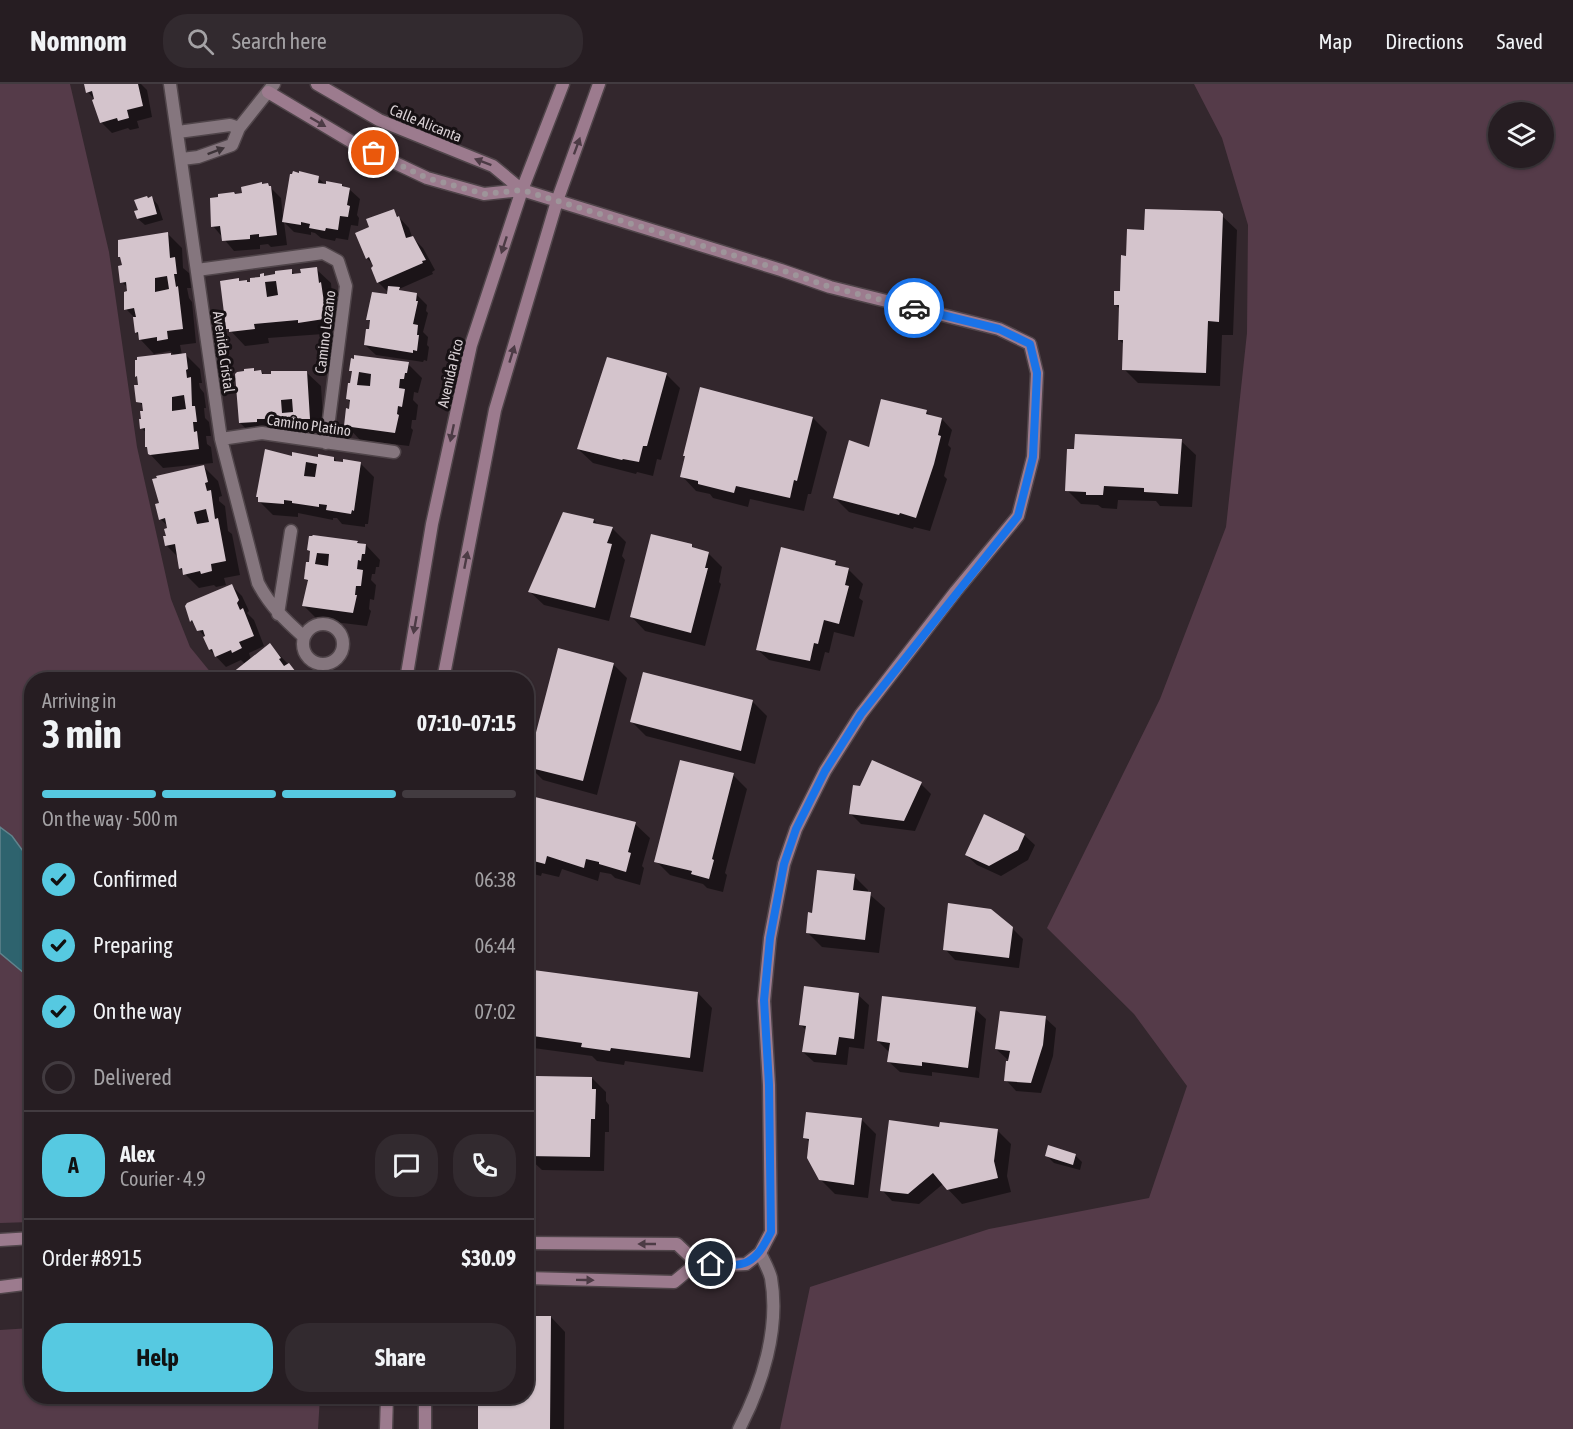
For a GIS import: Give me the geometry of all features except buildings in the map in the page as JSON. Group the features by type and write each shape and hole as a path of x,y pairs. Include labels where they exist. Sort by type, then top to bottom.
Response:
{"street":[{"name":"Avenida Cristal","path":"170,84 221,439 258,583 267,601 278,614 304,637"},
{"name":"Calle Alicanta","path":"317,84 379,120 492,166 522,190 830,287 999,329 1030,344 1037,373 1033,457 1018,516 861,714 820,781 796,829 784,864 770,938 764,1000 772,1193 771,1232 760,1253"},
{"name":"Avenida Pico","path":"407,672 432,524 471,345 522,190 563,84"},
{"path":"445,672 495,410 557,201 599,84"},
{"path":"182,159 198,158 232,145 239,128 271,88"},
{"name":"Calle Alicanta","path":"271,88 357,145 427,178 484,194 522,190"},
{"path":"178,132 230,125 239,128"},
{"name":"Camino Lozano","path":"197,270 323,253 338,261 346,286 326,443"},
{"name":"Camino Platino","path":"221,439 262,433 394,452"},
{"path":"278,614 291,531"},
{"path":"0,1240 24,1238"},
{"path":"534,1243 677,1244 697,1263 724,1265 746,1264 760,1253 771,1276 774,1311 769,1350 747,1414 739,1429"},
{"path":"534,1278 674,1282 697,1263"},
{"path":"0,1287 24,1284"},
{"path":"386,1429 387,1404"},
{"path":"425,1404 425,1429"}],"shaded area":[{"path":"0,84 70,84 109,252 137,447 171,599 190,647 210,672 24,672 24,1222 0,1223"},
{"path":"1194,84 1573,84 1573,1429 780,1429 810,1287 989,1229 1149,1198 1187,1086 1134,1014 1047,928 1160,699 1226,527 1247,333 1248,225 1222,138"},
{"path":"24,1328 24,1404 320,1404 318,1429 0,1429 0,1330"}],"water":[{"path":"0,827 12,836 24,852 24,973 0,953"}],"way so far":[{"path":"374,153 427,178 484,194 522,190 830,287 914,308"}],"route":[{"path":"711,1264 746,1264 760,1253 771,1232 769,1085 764,1000 770,938 784,864 791,841 825,771 861,714 956,591 1018,516 1033,457 1037,373 1030,344 999,329 914,308"}]}
